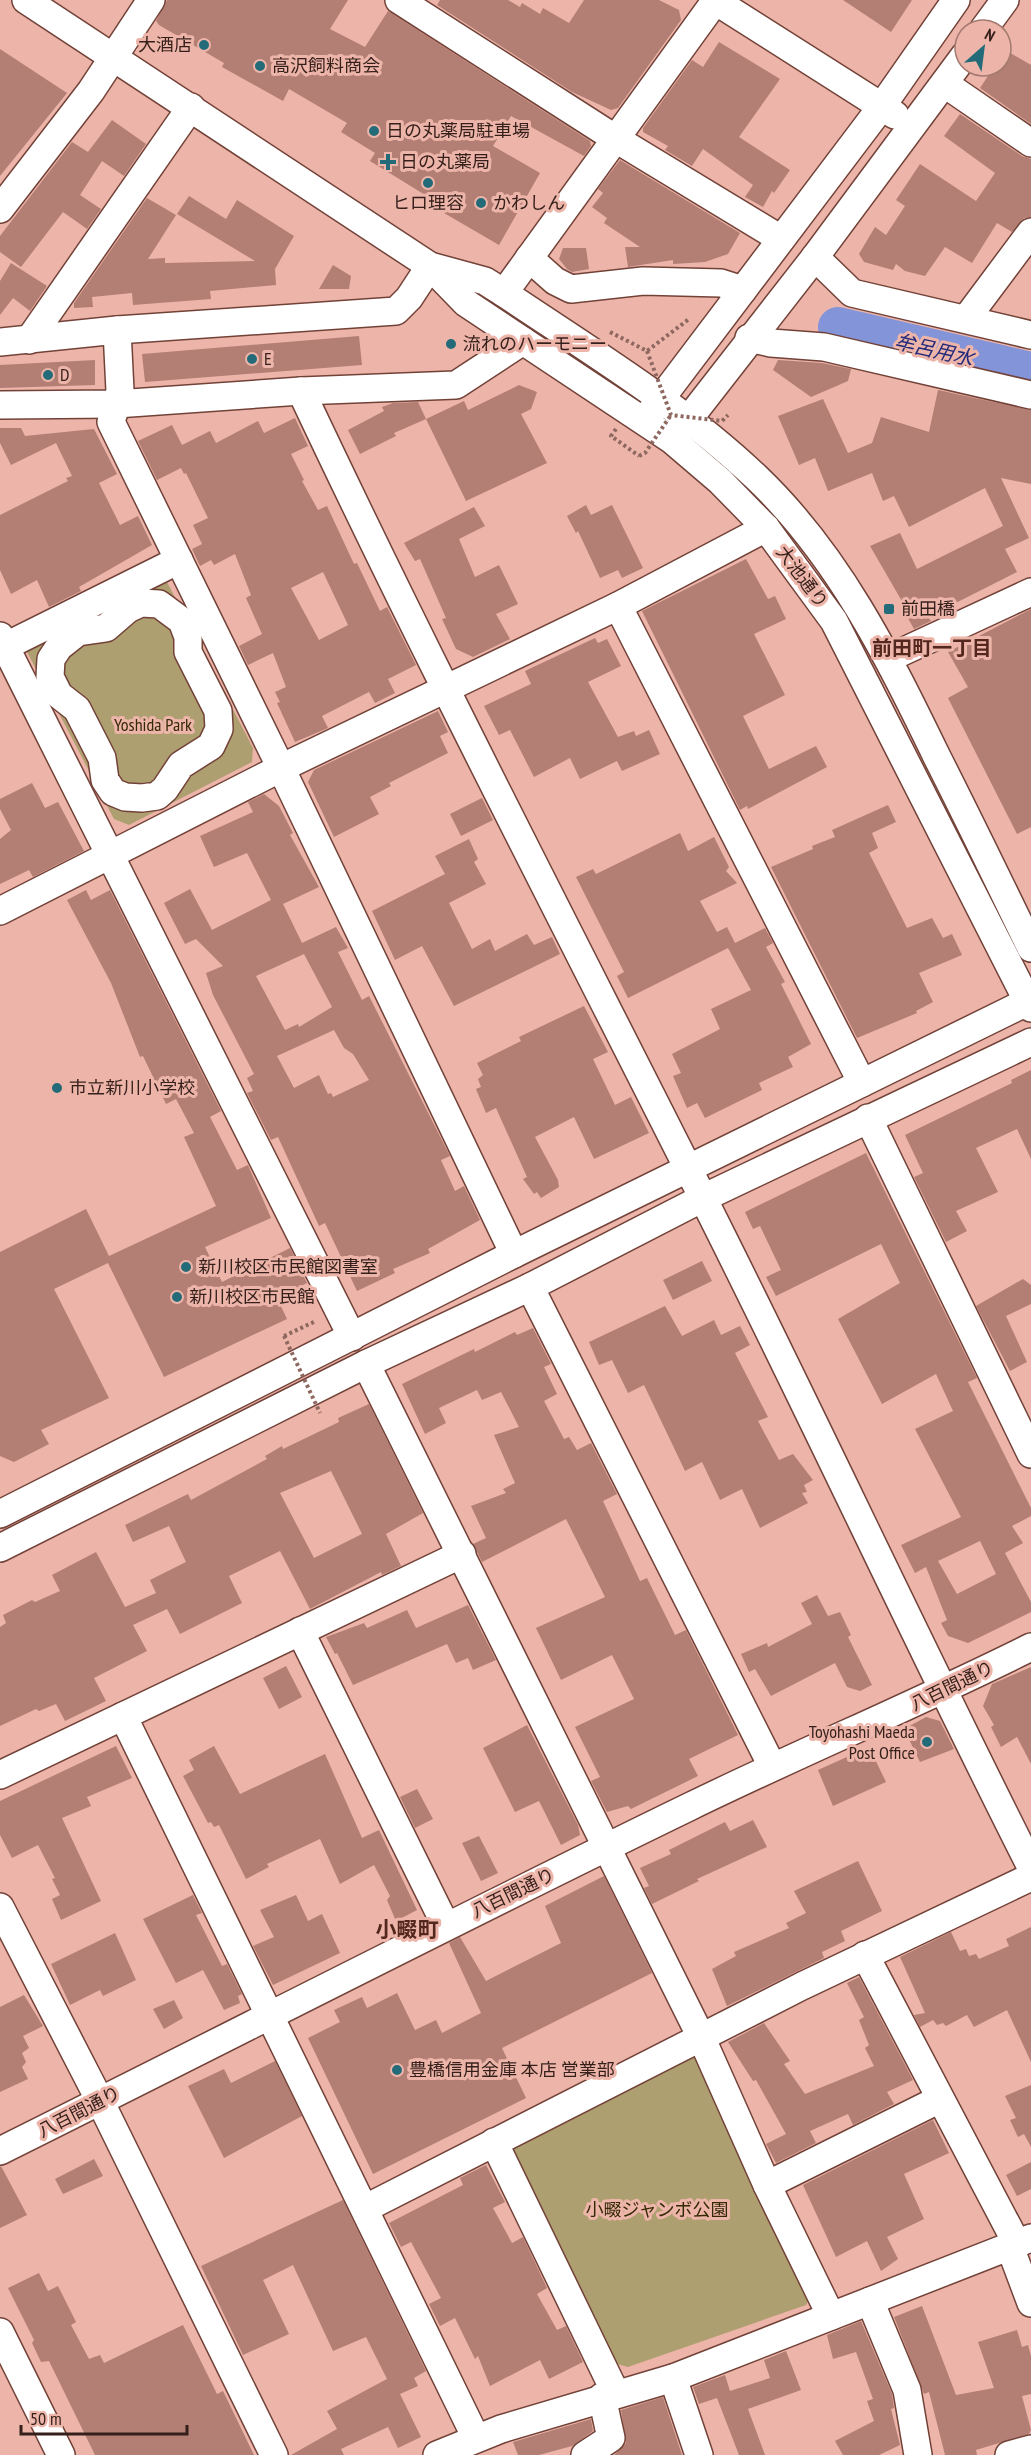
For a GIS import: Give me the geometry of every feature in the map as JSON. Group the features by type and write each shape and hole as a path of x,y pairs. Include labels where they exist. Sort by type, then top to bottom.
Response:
{"street":[{"path":"26,0 430,266 466,303 645,422 673,418 749,338 815,257 953,72"},
{"path":"0,209 115,57 152,0"},
{"path":"399,0 616,139 781,239"},
{"path":"504,293 715,0 913,126"},
{"path":"673,418 743,290 882,106 956,0"},
{"path":"992,18 1005,0"},
{"path":"945,84 1031,143"},
{"path":"29,340 191,107"},
{"path":"966,320 1031,232"},
{"path":"815,257 852,293 1031,335"},
{"path":"529,258 555,281 571,289 643,281 721,283 743,290"},
{"path":"430,266 485,281 673,418"},
{"path":"0,342 117,330 396,311 409,298 430,266"},
{"path":"117,330 120,391 111,422 281,768 514,1254"},
{"path":"749,338 771,343 824,347 1031,395"},
{"path":"0,405 116,404 301,391 456,385 523,340"},
{"path":"301,391 444,688 703,1198 942,1692 1031,1867"},
{"name":"大池通り","path":"673,418 720,481 766,528 834,621 1029,1003"},
{"name":"大池通り","path":"673,418 756,477 788,510 855,599 889,658 1031,948"},
{"path":"0,911 281,768 618,606 766,528"},
{"path":"179,560 92,604 2,644 352,1338"},
{"path":"889,658 1031,592"},
{"path":"141,603 159,604 182,621 188,637 188,652 202,682 218,711 219,729 211,746 181,765 165,789 157,796 125,797 113,792 105,780 102,758 89,737 77,710 59,695 50,677 51,659 59,647 78,632 106,628 128,609 141,603"},
{"path":"92,604 106,628"},
{"path":"618,606 862,1083"},
{"path":"202,682 231,667"},
{"path":"56,750 89,737"},
{"path":"165,789 181,818"},
{"path":"4,1503 352,1338 514,1254 1029,1003"},
{"path":"0,1548 366,1365 531,1287 703,1198 1031,1042"},
{"path":"868,1118 1031,1454"},
{"path":"531,1287 772,1766"},
{"path":"366,1365 702,2039 767,2185 831,2316"},
{"path":"0,1775 462,1554"},
{"path":"300,1631 446,1926"},
{"name":"八百間通り","path":"0,2151 268,2014 772,1766 942,1692 1031,1647"},
{"path":"123,1716 268,2014 366,2208 476,2438"},
{"path":"366,2208 865,1956 1031,1876"},
{"path":"0,1907 100,2101 274,2455"},
{"path":"865,1956 1019,2243 1031,2303"},
{"path":"767,2185 940,2099"},
{"path":"494,2142 609,2395 611,2438 585,2455"},
{"path":"437,2455 476,2438 609,2395 673,2378 1019,2243"},
{"path":"870,2301 907,2390 918,2455"},
{"path":"0,2332 61,2455"},
{"path":"673,2378 699,2455"},
{"path":"1009,2455 1031,2449"}],"path":[{"path":"673,418 647,351 698,312"},
{"path":"673,418 722,421 728,415"},
{"path":"616,428 611,436 639,456 645,453 673,418"},
{"path":"284,1336 320,1413"}],"green space":[{"name":"Yoshida Park","path":"167,582 253,748 252,762 129,825 114,819 26,650"},
{"name":"小畷ジャンボ公園","path":"689,2055 699,2060 812,2294 806,2305 628,2367 617,2364 513,2151 516,2139"}],"building":[{"path":"167,0 348,0 330,29 365,47 388,11 590,141 591,146 584,156 511,116 493,146 540,173 499,245 444,213 446,210 430,198 370,161 375,153 341,132 347,123 289,89 283,101 222,67 224,63 159,25 156,21"},
{"path":"440,0 508,0 520,7 522,3 540,14 543,8 569,23 584,0 659,0 679,10 681,20 618,108 611,110 572,92 437,5"},
{"path":"843,0 912,0 891,32"},
{"path":"719,42 780,79 739,137 790,170 774,193 772,191 763,207 745,197 753,185 703,149 692,166 665,150 668,146 643,132 643,128 692,60 703,67"},
{"path":"0,49 67,93 0,176"},
{"path":"1013,54 1031,65 1031,124 980,88 987,78 1013,78"},
{"path":"960,114 1022,156 1031,159 1031,217 1024,218 1012,232 997,223 972,263 945,247 925,276 905,271 896,264 893,270 864,262 859,254 875,227 886,235 905,206 896,200 920,164 976,201 995,173 944,136"},
{"path":"112,120 146,144 124,176 102,161 80,195 101,209 87,229 63,212 21,267 0,252 0,236 72,142 88,152"},
{"path":"620,160 740,233 728,254 705,262 673,264 673,260 628,267 625,247 640,247 604,223 607,218 592,207 603,193 598,189"},
{"path":"189,196 226,219 237,200 294,236 275,269 276,285 210,291 211,299 133,305 132,293 92,297 93,307 74,308 74,303 147,198 176,215 148,259 165,258 165,263 255,261 177,214"},
{"path":"563,248 586,248 589,269 572,272 567,269 559,259"},
{"path":"11,263 47,286 30,311 13,298 0,315 0,281"},
{"path":"333,265 351,276 349,289 319,289"},
{"name":"E","path":"359,336 362,365 145,382 142,354"},
{"name":"D","path":"95,360 95,385 0,388 0,365"},
{"path":"778,360 822,363 851,369 848,381 811,397 773,370"},
{"path":"519,385 537,392 531,409 521,414 547,463 466,501 426,419 464,401 468,410"},
{"path":"938,390 1031,410 1031,484 1001,478 1029,538 1005,549 1017,572 928,617 931,621 914,629 900,604 903,603 870,546 900,533 917,569 1003,526 985,488 909,527 894,496 883,501 872,473 828,491 815,458 799,465 778,416 823,399 848,453 872,443 881,417 929,432"},
{"path":"418,402 426,419 394,433 396,436 360,454 348,430 384,411 382,407 393,403"},
{"path":"295,418 308,446 291,454 304,480 302,481 318,510 327,506 354,564 357,563 380,611 387,607 416,665 388,679 395,693 375,703 369,692 322,716 328,728 295,742 277,703 280,702 275,692 286,687 273,653 248,665 239,646 262,634 246,598 251,595 235,554 214,565 211,560 200,566 192,549 202,544 193,525 208,518 186,473 184,474 181,468 157,480 138,441 172,425 182,445 210,431 216,443 258,421 264,433","holes":["323,572 348,625 319,640 291,588"]},
{"path":"0,428 21,428 25,436 94,429 117,474 99,483 120,525 138,516 152,545 79,587 81,591 49,607 37,580 11,594 0,570 0,515 68,481 66,478 72,476 56,443 11,465 0,443"},
{"path":"586,505 591,515 612,505 643,568 622,578 618,570 600,578 578,531 576,533 567,516"},
{"path":"474,507 485,526 459,539 475,577 499,565 518,604 496,614 510,639 473,657 456,649 442,619 446,618 420,559 415,561 404,543"},
{"path":"746,559 768,599 775,596 786,619 754,634 785,695 743,716 769,769 816,746 827,767 748,809 747,806 740,810 642,611"},
{"path":"1031,609 1031,827 1017,834 948,698 968,687 948,652"},
{"path":"595,638 598,643 607,639 621,666 588,682 618,737 634,731 636,736 649,730 660,754 622,771 617,761 580,779 570,758 534,777 510,730 499,735 484,706 531,684 525,671"},
{"path":"438,711 448,732 440,736 448,753 389,783 391,786 370,797 379,814 334,837 308,782 314,770"},
{"path":"32,783 45,808 58,802 84,851 33,877 29,870 0,884 0,839 11,830 0,809 0,799"},
{"path":"264,794 279,806 293,833 290,835 319,887 283,904 302,943 336,927 348,948 338,952 362,1000 369,996 450,1156 441,1160 455,1191 464,1186 480,1220 428,1249 430,1253 393,1269 395,1273 357,1291 325,1223 319,1226 278,1137 271,1140 247,1093 253,1091 247,1078 254,1074 213,995 206,973 223,966 196,939 185,944 164,903 190,889 212,930 271,900 247,853 214,867 200,836 253,812 248,802","holes":["304,954 332,1007 299,1027 298,1024 285,1030 256,976","334,1030 344,1048 353,1054 369,1080 333,1097 331,1093 328,1094 319,1075 294,1088 277,1056"]},
{"path":"482,798 493,820 461,836 450,814"},
{"path":"888,805 896,822 872,833 878,848 869,853 907,928 932,918 943,938 952,934 962,955 919,973 933,1002 916,1011 917,1013 857,1038 771,867 835,837 832,830"},
{"path":"680,833 688,851 714,837 729,867 726,871 737,883 700,901 717,932 727,927 735,943 765,928 773,943 766,947 785,982 781,984 811,1044 788,1057 793,1067 759,1083 762,1090 705,1118 697,1103 687,1108 673,1076 681,1073 672,1054 720,1029 711,1009 751,990 728,948 628,998 617,976 624,972 576,877 593,869 596,874"},
{"path":"469,839 478,859 474,862 486,884 449,903 472,949 490,939 495,951 527,934 534,945 552,937 560,954 454,1006 422,946 395,960 372,911 445,874 435,856"},
{"path":"86,890 91,900 110,890 221,1111 210,1117 237,1170 248,1165 271,1218 205,1247 222,1282 290,1248 307,1283 277,1298 287,1319 164,1377 108,1263 54,1289 109,1398 41,1430 49,1444 14,1462 0,1456 0,1252 86,1209 109,1256 216,1206 184,1137 194,1133 176,1099 166,1104 143,1056 140,1057 111,983 67,900"},
{"path":"584,1006 608,1052 593,1059 615,1105 631,1097 649,1133 594,1159 574,1117 535,1137 558,1180 559,1187 541,1198 537,1192 534,1194 523,1179 527,1177 496,1108 486,1113 476,1089 481,1087 478,1079 483,1075 477,1063 521,1041 519,1037"},
{"path":"1031,1070 1031,1159 1017,1129 976,1148 998,1192 956,1211 967,1231 946,1242 914,1177 923,1173 905,1135 1012,1083 1011,1080"},
{"path":"866,1153 977,1378 968,1382 1031,1508 1031,1516 1012,1526 1023,1543 1005,1553 1031,1602 1031,1612 968,1643 948,1636 941,1623 947,1620 926,1567 915,1573 901,1545 961,1517 915,1429 953,1411 936,1374 882,1404 838,1319 900,1283 881,1244 776,1296 766,1277 781,1270 760,1226 753,1229 745,1212","holes":["980,1541 996,1574 957,1594 938,1561"]},
{"path":"702,1261 712,1281 673,1300 663,1280"},
{"path":"1023,1279 1031,1285 1031,1304 1006,1316 1027,1362 1010,1371 976,1306"},
{"path":"665,1306 682,1336 714,1320 721,1335 740,1326 750,1345 735,1353 768,1417 758,1421 779,1460 793,1454 813,1480 804,1485 807,1492 802,1493 808,1503 760,1528 742,1489 720,1500 702,1462 685,1471 644,1385 628,1393 612,1360 599,1365 589,1342"},
{"path":"533,1328 551,1364 544,1367 557,1394 544,1401 564,1439 569,1437 577,1450 591,1443 617,1494 603,1501 640,1581 647,1578 675,1635 686,1630 738,1735 689,1759 698,1776 631,1809 628,1806 607,1812 591,1781 600,1777 575,1727 634,1699 612,1655 561,1680 536,1628 605,1597 566,1519 482,1562 473,1544 486,1538 471,1506 506,1493 503,1489 515,1483 494,1435 519,1427 501,1392 482,1400 477,1390 439,1408 446,1423 425,1434 402,1384 474,1349 475,1352 515,1332 517,1335"},
{"path":"369,1404 423,1513 386,1534 401,1566 382,1575 381,1572 310,1609 280,1551 229,1576 242,1603 180,1634 167,1609 133,1625 147,1651 94,1678 106,1701 65,1721 56,1704 39,1711 36,1709 0,1726 0,1627 6,1623 3,1615 32,1600 35,1602 60,1591 52,1575 96,1552 125,1607 156,1593 150,1580 186,1562 169,1526 133,1542 125,1525 188,1494 191,1500 267,1459 265,1456 282,1446 283,1449 339,1422 338,1418","holes":["331,1471 362,1534 314,1558 280,1493"]},
{"path":"817,1595 828,1616 840,1612 851,1635 848,1637 872,1685 860,1691 847,1687 835,1663 771,1696 755,1669 749,1672 741,1654 767,1643 768,1647 812,1624 801,1603"},
{"path":"468,1605 496,1660 473,1670 468,1658 456,1663 447,1644 353,1685 326,1637 364,1623 367,1628 407,1610 416,1628"},
{"path":"286,1666 302,1697 279,1709 263,1678"},
{"path":"1031,1667 1031,1764 1017,1737 1001,1747 991,1727 994,1725 983,1706 992,1684"},
{"path":"926,1717 940,1721 954,1749 920,1762 904,1729"},
{"path":"527,1725 578,1825 580,1835 561,1845 539,1801 515,1812 483,1748"},
{"path":"116,1746 132,1778 87,1797 91,1806 62,1818 101,1901 61,1920 52,1899 60,1895 52,1879 55,1878 38,1845 12,1858 0,1835 0,1801"},
{"path":"214,1746 240,1794 325,1754 362,1838 379,1830 417,1910 396,1921 387,1900 390,1896 374,1865 340,1884 320,1839 267,1864 269,1867 246,1879 219,1825 214,1827 211,1822 208,1823 183,1776 194,1770 189,1760"},
{"path":"869,1747 886,1782 833,1806 818,1770"},
{"path":"417,1789 433,1819 415,1828 400,1797"},
{"path":"753,1820 767,1847 697,1879 699,1881 652,1904 644,1888 649,1886 640,1868 671,1854 669,1850 725,1822 730,1831"},
{"path":"479,1836 498,1873 481,1881 462,1843"},
{"path":"858,1861 882,1911 841,1931 845,1941 822,1952 824,1958 727,2006 712,1969 736,1956 734,1952 789,1928 786,1923 806,1913 794,1891"},
{"path":"604,1876 652,1973 502,2048 526,2098 373,2174 308,2038 340,2022 334,2010 362,1997 367,2008 397,1993 415,2030 436,2020 442,2033 481,2013 449,1943 460,1937 486,1981 561,1943 545,1906"},
{"path":"193,1895 202,1913 196,1915 222,1966 227,1964 242,1994 238,1996 240,2003 224,2010 203,1970 176,1983 143,1919"},
{"path":"296,1895 308,1921 322,1914 340,1953 273,1985 253,1946 274,1937 260,1910"},
{"path":"1031,1927 1031,2062 1007,2010 974,2027 967,2015 946,2026 943,2023 937,2025 933,2020 920,2027 914,2015 925,2013 900,1957 951,1932 960,1951 966,1949 969,1956 976,1954 979,1959 1009,1946 1006,1939"},
{"path":"115,1933 136,1980 103,1996 100,1990 70,2005 51,1964"},
{"path":"859,1977 913,2080 887,2092 894,2104 853,2125 848,2114 810,2131 816,2143 776,2163 766,2144 786,2134 756,2080 753,2081 728,2042 764,2023 790,2061 784,2064 805,2094 874,2066 865,2048 869,2045 859,2020 864,2017 847,1983"},
{"path":"24,1995 43,2026 23,2036 29,2048 22,2053 26,2062 22,2067 28,2079 0,2092 0,2007"},
{"path":"174,2000 183,2018 164,2029 153,2009"},
{"path":"275,2061 302,2116 224,2158 188,2086 224,2069 231,2083"},
{"path":"1031,2085 1031,2147 1024,2134 1018,2137 1010,2120 1016,2118 1005,2096"},
{"path":"933,2120 949,2153 904,2174 924,2219 887,2237 898,2259 881,2271 867,2241 836,2257 803,2185"},
{"path":"94,2159 103,2176 63,2194 55,2179"},
{"path":"1031,2162 1031,2189 1017,2196 1006,2175"},
{"path":"486,2165 505,2202 493,2208 512,2243 523,2237 547,2288 537,2294 557,2330 566,2326 583,2362 549,2379 540,2360 490,2386 478,2356 475,2359 455,2318 440,2326 429,2304 441,2298 411,2242 401,2247 389,2223 463,2185 460,2178"},
{"path":"0,2167 27,2215 0,2228"},
{"path":"343,2200 426,2371 414,2378 418,2386 400,2394 421,2437 398,2448 388,2427 341,2449 344,2455 291,2455 337,2429 327,2411 387,2379 366,2337 333,2351 293,2265 263,2280 289,2334 243,2355 201,2266"},
{"path":"39,2273 48,2291 58,2286 76,2322 71,2325 89,2359 100,2355 104,2363 183,2325 217,2394 223,2391 254,2455 95,2455 49,2361 41,2362 32,2343 34,2340 8,2288"},
{"path":"922,2306 956,2395 994,2388 978,2342 1017,2330 1022,2347 1028,2345 1031,2356 1031,2394 1022,2396 1031,2430 1029,2434 976,2450 977,2455 945,2455 929,2392 924,2394 894,2317"},
{"path":"861,2321 892,2394 894,2408 891,2409 900,2445 879,2455 843,2455 835,2441 874,2421 867,2401 873,2399 856,2352 833,2359 827,2335"},
{"path":"786,2351 801,2390 748,2409 765,2455 739,2455 717,2398 699,2404 693,2387 725,2375 730,2391 770,2378 764,2360"},
{"path":"663,2397 682,2455 614,2455 626,2443 621,2410"},
{"path":"591,2419 593,2431 572,2446 539,2455 518,2455 513,2442"}],"waterway":[{"name":"牟呂用水","path":"838,327 1031,372"}],"place":[{"name":"大酒店","path":"204,45"},
{"name":"高沢飼料商会","path":"260,66"},
{"name":"日の丸薬局駐車場","path":"374,131"},
{"name":"日の丸薬局","path":"388,162"},
{"name":"ヒロ理容","path":"428,183"},
{"name":"かわしん","path":"481,203"},
{"name":"流れのハーモニー","path":"451,344"},
{"name":"E","path":"252,359"},
{"name":"D","path":"48,375"},
{"name":"前田橋","path":"889,609"},
{"name":"市立新川小学校","path":"57,1088"},
{"name":"新川校区市民館図書室","path":"186,1267"},
{"name":"新川校区市民館","path":"177,1297"},
{"name":"Toyohashi Maeda Post Office","path":"927,1742"},
{"name":"豊橋信用金庫 本店 営業部","path":"397,2070"}],"district":[{"name":"前田町一丁目","path":"932,648"},
{"name":"小畷町","path":"407,1930"}]}
